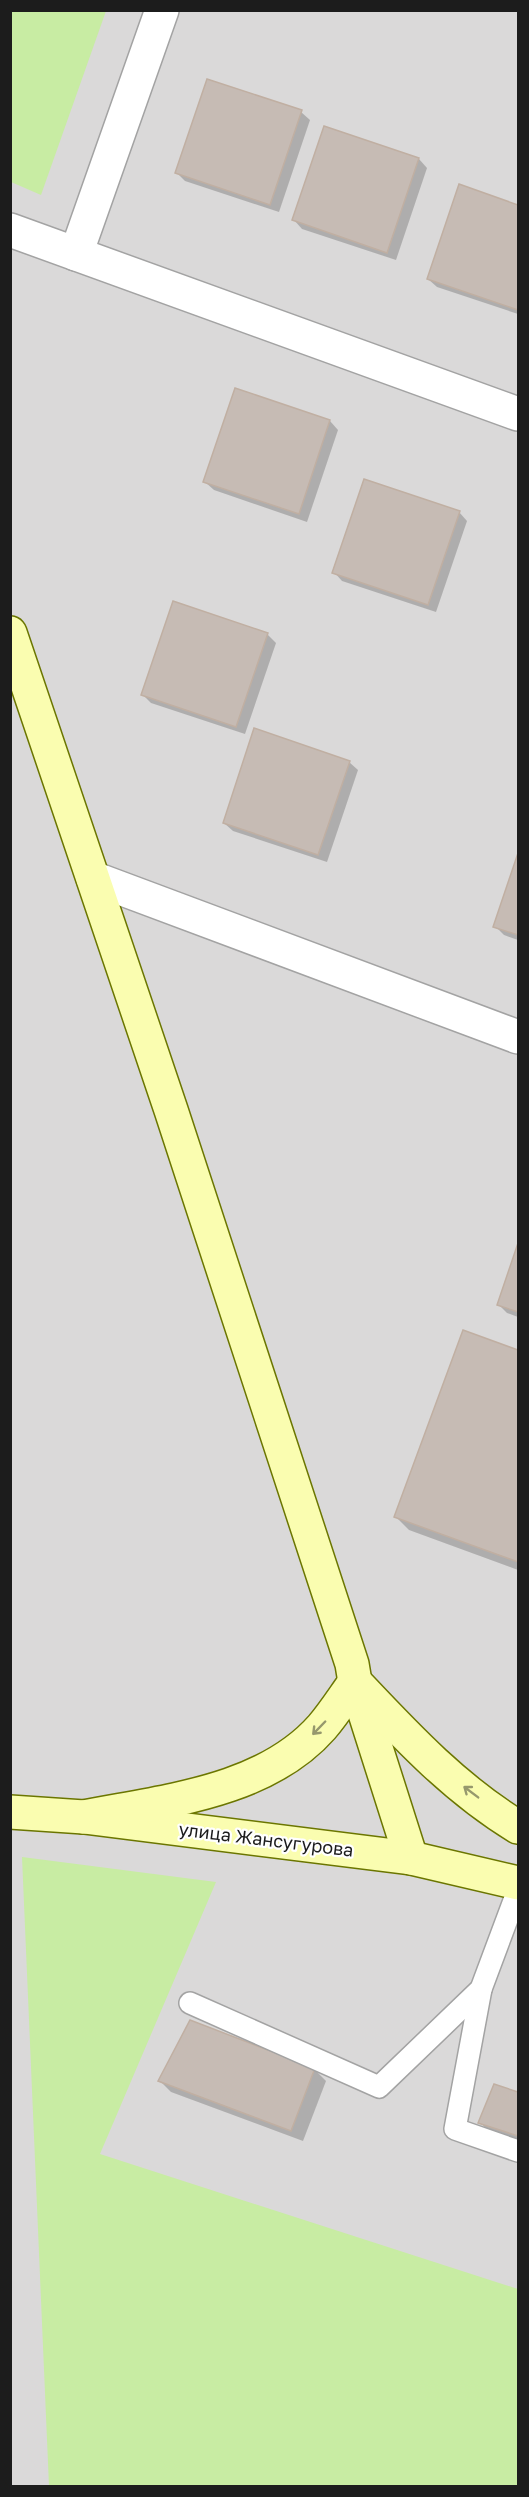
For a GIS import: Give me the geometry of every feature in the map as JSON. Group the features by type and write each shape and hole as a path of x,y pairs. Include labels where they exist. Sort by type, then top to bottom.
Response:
{"main road":[{"path":"10,633 352,1664 355,1682 411,1858"},
{"path":"84,1817 188,1796 239,1781 282,1761 321,1728 355,1682"},
{"path":"355,1682 420,1750 468,1790 519,1827"},
{"name":"улица Жансугурова","path":"10,1812 84,1817 411,1858 519,1883"}],"street":[{"path":"76,254 162,10"},
{"path":"10,230 519,414"},
{"path":"93,878 519,1037"}],"lane":[{"path":"519,1890 481,1989 455,2129 519,2151"},
{"path":"190,2003 379,2086 481,1989"}],"shaded area":[{"path":"11,11 518,11 518,2486 11,2486"}],"green space":[{"path":"11,10 106,11 41,195 11,182"},
{"path":"22,1857 216,1882 100,2154 518,2289 518,2486 49,2486"}],"building":[{"path":"207,79 302,110 270,205 175,173"},
{"path":"324,126 419,158 387,253 292,220"},
{"path":"459,184 518,205 518,310 427,279"},
{"path":"235,388 330,420 299,514 203,482"},
{"path":"364,479 460,511 428,605 332,573"},
{"path":"173,601 268,633 236,727 141,695"},
{"path":"254,728 350,761 318,855 223,823"},
{"path":"518,853 518,935 493,927"},
{"path":"518,1243 518,1312 497,1305"},
{"path":"463,1330 518,1350 518,1562 394,1517"},
{"path":"190,2020 315,2068 291,2131 158,2081"},
{"path":"494,2084 518,2092 518,2136 478,2123"}]}
